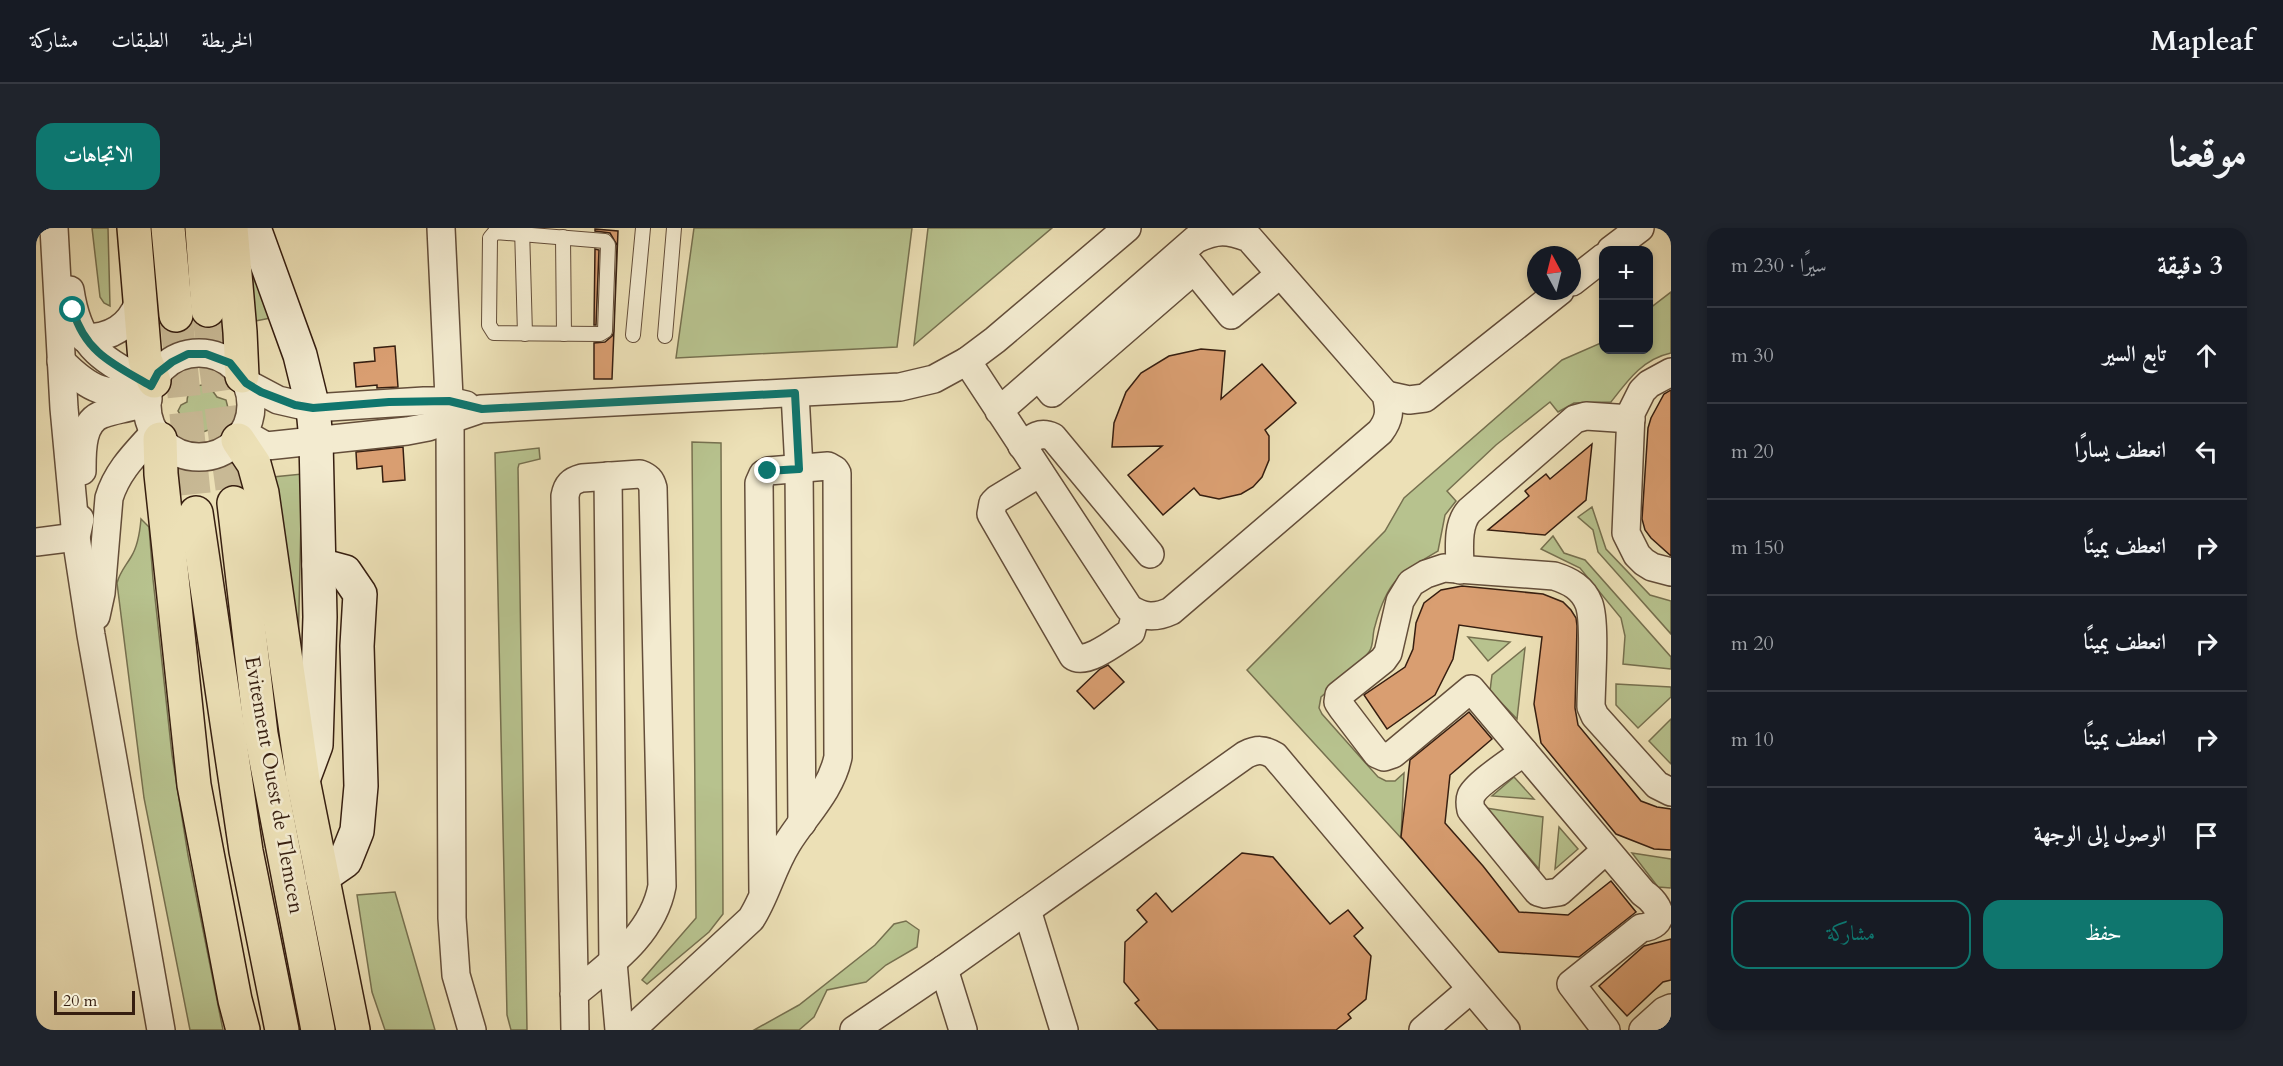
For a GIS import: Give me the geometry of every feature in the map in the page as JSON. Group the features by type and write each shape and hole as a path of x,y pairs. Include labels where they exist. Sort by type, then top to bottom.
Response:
{"highway":[{"path":"134,228 139,302 150,390"},
{"path":"168,228 176,315"},
{"path":"202,228 208,310"},
{"path":"231,228 244,379"},
{"path":"157,435 194,785 235,1000 243,1030"},
{"path":"240,436 254,464 262,494 303,780 353,1030"},
{"name":"Evitement Ouest de Tlemcen","path":"234,503 261,734 318,1030"},
{"name":"Evitement Ouest de Tlemcen","path":"196,513 246,851 282,1030"}],"main road":[{"path":"254,228 300,355 313,408 316,440 320,617 316,745 303,780"},
{"path":"319,565 345,572 360,594 357,646 361,786 357,831 345,861 322,878"}],"street":[{"path":"54,228 64,249 73,310 84,339 108,362 150,390"},
{"path":"54,228 61,361 76,537 91,635 161,1030"},
{"path":"441,228 450,410 452,918 456,975 472,1030"},
{"path":"76,537 80,518 82,454 89,426 95,418 103,414 132,408 172,362 188,354 196,353 222,358 230,363 244,379 278,400 313,408 389,402 450,410 482,409 900,387 934,379 967,361 1127,228"},
{"path":"1616,246 1640,228"},
{"path":"999,411 1187,261 1196,239 1212,232 1230,231 1249,238 1386,396 1390,409 1388,422 1380,432"},
{"path":"1187,261 1231,315 1280,274"},
{"path":"1581,275 1599,261"},
{"path":"967,361 1129,608 1148,617 1171,610 1380,432 1549,300"},
{"path":"84,339 108,336 118,331 134,313 139,302"},
{"path":"61,361 77,377 100,391 116,394 150,390"},
{"path":"1671,372 1649,384 1635,402 1631,419 1626,533 1637,555 1644,562 1652,567 1671,572"},
{"path":"150,390 148,411 157,435 181,453 198,457 223,450 240,436 250,417 251,408 244,379"},
{"path":"795,393 799,469 802,823"},
{"path":"1386,396 1409,400 1425,398"},
{"path":"240,436 266,446 407,431 450,410"},
{"path":"1460,570 1462,522 1465,515 1477,504 1466,490 1549,422 1558,434 1575,419 1587,416 1631,419"},
{"path":"1022,446 1040,434 1053,437 1150,554"},
{"path":"91,635 101,593 111,491 122,470 157,435"},
{"path":"631,1030 751,919 787,844 832,777 838,757 837,473 828,466 768,471 763,474 759,483 763,893"},
{"path":"1041,473 997,499 991,508 992,514 1073,656 1077,660 1086,659 1131,632 1136,613"},
{"path":"574,994 613,962 648,924 659,903 662,886 653,488 652,481 640,474 582,478 573,481 567,488 565,496 574,994 575,1030"},
{"path":"608,476 613,962 619,1030"},
{"path":"36,542 76,537"},
{"path":"1606,1030 1571,984 1641,928 1656,923 1659,916 1658,907 1653,900 1643,893 1471,689 1393,754 1384,757 1377,754 1338,702 1339,695 1383,660 1388,653 1400,601 1411,583 1434,571 1444,568 1554,576 1568,580 1578,587 1589,604 1591,707 1595,716 1657,785 1671,792"},
{"path":"854,1030 944,969 1245,755 1254,751 1268,751 1275,756 1506,1030"},
{"path":"1524,752 1474,790 1471,794 1470,805 1471,810 1538,892 1545,894 1559,892 1606,850"},
{"path":"1027,910 1064,1030"},
{"path":"944,969 963,1030"},
{"path":"1423,1030 1471,989"},
{"path":"1643,1030 1671,1008"}],"lane":[{"path":"633,335 643,228"},
{"path":"665,336 674,228"},
{"path":"522,231 525,334"},
{"path":"522,231 563,237 603,239 608,246 605,331 600,334 494,333 489,325 490,235 495,232 522,231"},
{"path":"563,237 564,334"}],"green space":[{"path":"92,228 108,228 110,306 100,297"},
{"path":"694,228 912,228 897,347 676,358"},
{"path":"928,228 1052,228 914,345"},
{"path":"246,250 271,318 255,321"},
{"path":"1671,292 1671,353 1644,365 1611,402 1574,403 1558,412 1550,402 1496,445 1447,491 1456,501 1445,515 1438,551 1413,566 1396,580 1384,599 1369,652 1321,697 1319,708 1322,714 1378,777 1386,781 1395,781 1404,773 1401,838 1247,670 1385,531 1404,498 1562,360 1599,344 1599,354 1653,354 1653,306"},
{"path":"202,385 209,386 217,397 226,400 228,408 226,412 219,415 214,428 203,432 196,430 178,411 181,405 187,402 191,390"},
{"path":"692,442 721,443 723,914 709,932 647,984 642,980 696,918"},
{"path":"539,448 540,459 519,464 518,468 527,1030 511,1030 507,1015 495,453"},
{"path":"302,474 298,654 273,477"},
{"path":"1592,507 1606,549 1650,595 1671,601 1671,634 1598,552 1593,530 1578,517"},
{"path":"141,519 149,527 172,755 188,855 223,1030 190,1030 144,798 117,583 135,548"},
{"path":"1553,536 1564,553 1585,560 1671,657 1671,669 1623,664 1625,636 1621,618 1580,568 1541,549"},
{"path":"1468,637 1510,642 1488,661"},
{"path":"1525,648 1517,719 1490,691 1492,675"},
{"path":"1616,684 1671,687 1671,697 1638,728 1616,705"},
{"path":"1671,719 1671,764 1649,741"},
{"path":"1514,777 1534,799 1492,796"},
{"path":"1486,808 1543,817 1539,869"},
{"path":"1559,827 1578,849 1555,869"},
{"path":"1632,853 1671,859 1671,888 1658,887"},
{"path":"395,892 435,1030 385,1030 372,992 357,895"},
{"path":"906,921 919,930 917,947 886,965 866,982 827,990 814,1017 799,1030 754,1030 799,1005 875,945 894,924"}],"building":[{"path":"595,229 618,231 615,316 617,245 610,233 595,231"},
{"path":"595,249 599,250 596,325 594,325"},
{"path":"614,332 612,379 594,379 594,343 605,342"},
{"path":"395,346 398,387 377,388 377,385 356,387 354,363 375,361 374,348"},
{"path":"1201,349 1225,351 1221,399 1262,364 1296,403 1265,430 1269,436 1269,460 1262,477 1253,487 1241,494 1219,499 1200,495 1194,488 1163,515 1128,475 1162,446 1112,447 1114,423 1126,392 1141,373 1169,356"},
{"path":"1671,390 1671,556 1651,538 1645,530 1642,519 1648,428 1664,394"},
{"path":"1592,444 1586,500 1545,535 1488,530 1529,496 1525,491 1546,474 1550,479"},
{"path":"403,447 405,480 383,482 382,466 357,469 356,452"},
{"path":"1462,586 1543,594 1563,602 1571,610 1576,618 1577,626 1575,708 1578,725 1641,801 1671,809 1671,850 1654,849 1616,834 1541,743 1534,704 1542,637 1459,625 1453,659 1435,695 1387,729 1364,695 1405,667 1413,649 1416,623 1424,603 1441,590"},
{"path":"1108,665 1124,682 1094,709 1077,691 1100,669"},
{"path":"1469,712 1492,739 1450,775 1445,823 1519,912 1568,915 1611,881 1636,912 1579,957 1499,952 1401,837 1410,760"},
{"path":"1242,853 1273,857 1330,924 1348,910 1363,928 1354,936 1371,956 1366,999 1348,1014 1351,1018 1336,1030 1158,1030 1135,1003 1139,1000 1124,982 1125,942 1147,922 1137,910 1156,893 1172,912"},
{"path":"1671,939 1671,980 1663,982 1627,1016 1599,986 1644,946"}],"tunnel":[{"path":"208,310 234,503"},
{"path":"176,315 196,513"}],"route":[{"path":"73,310 84,339 95,350 108,362 151,386 158,373 179,357 196,353 214,355 230,363 246,383 261,392 278,400 313,408 389,402 449,401 482,409 795,393 799,469 768,471"}]}
